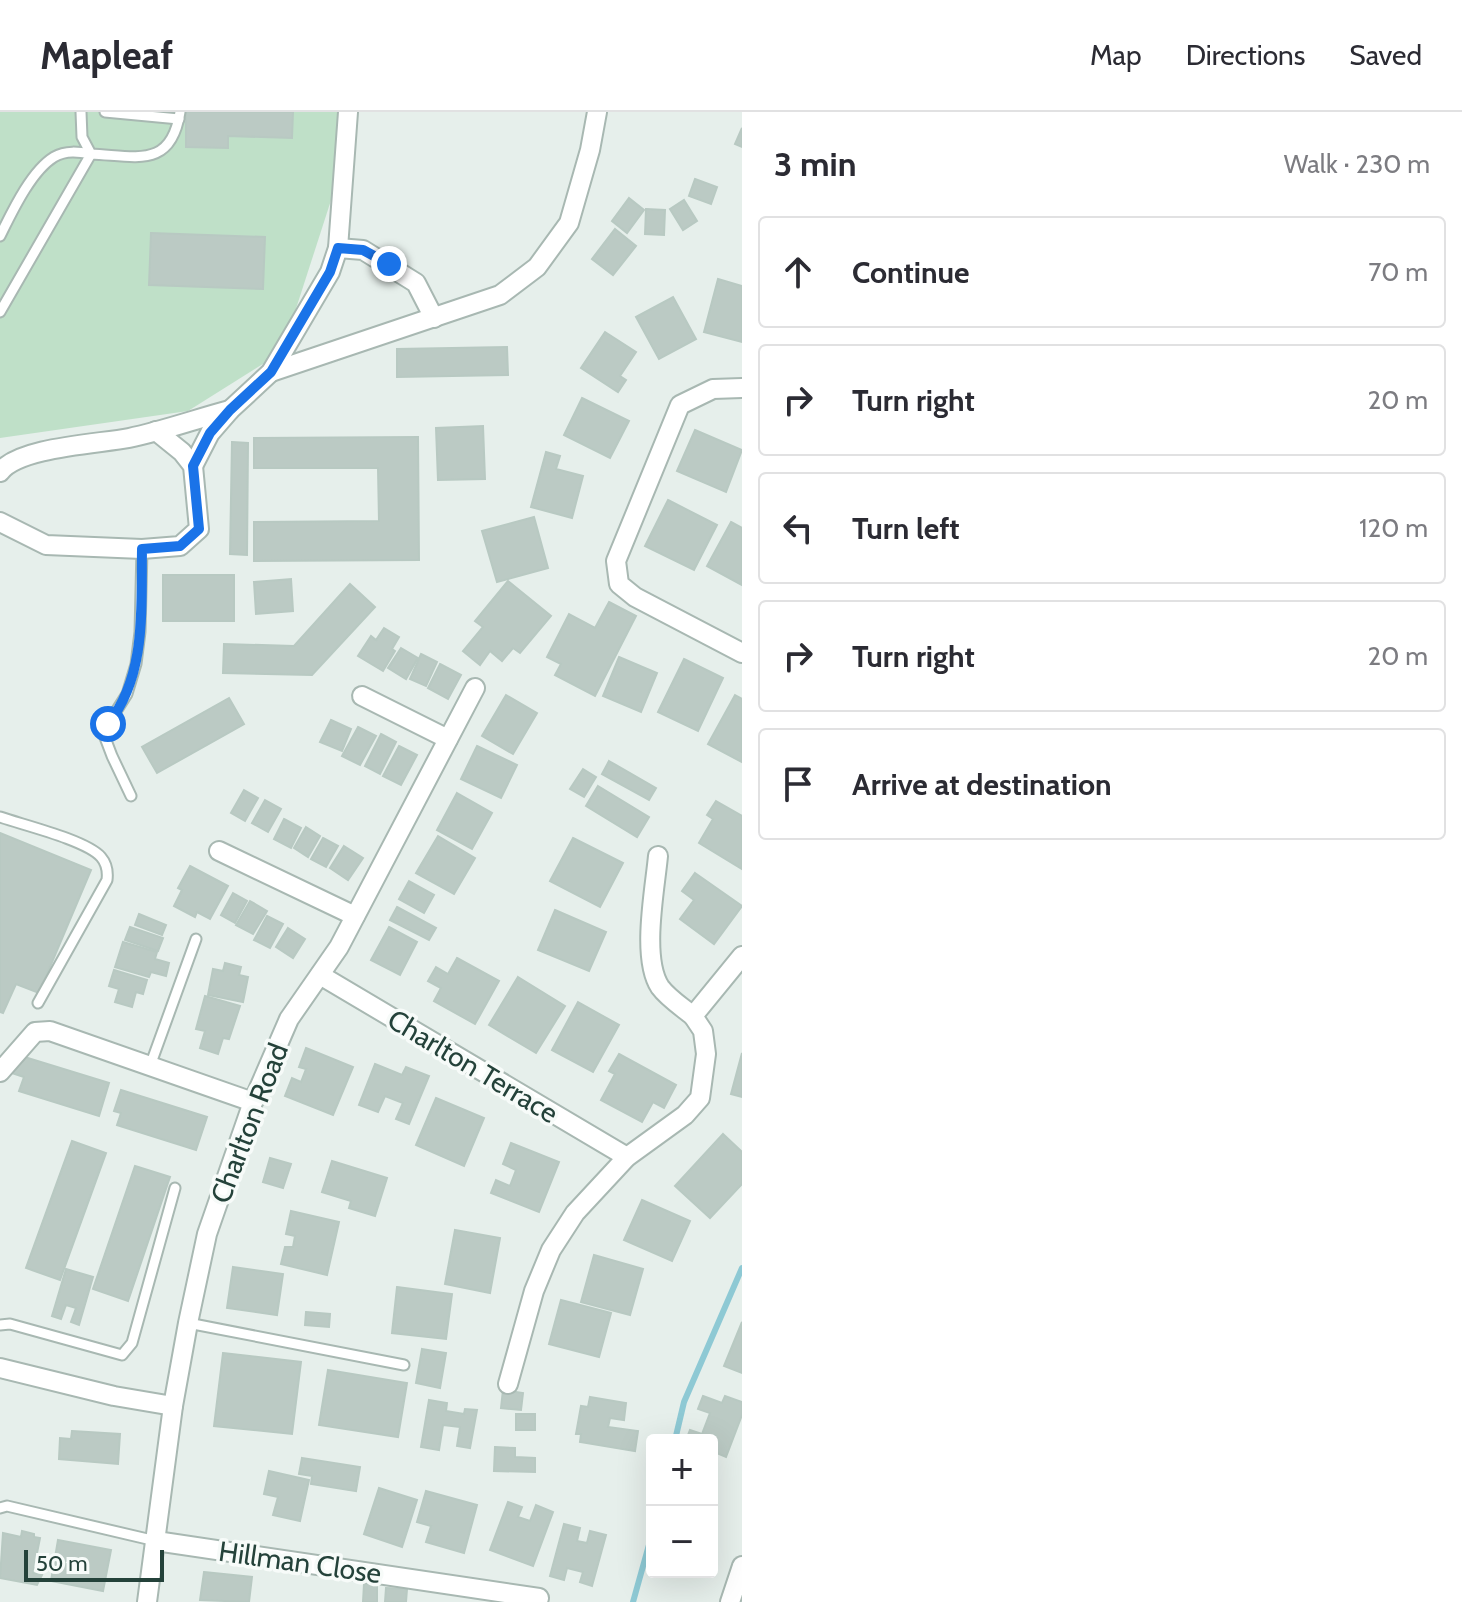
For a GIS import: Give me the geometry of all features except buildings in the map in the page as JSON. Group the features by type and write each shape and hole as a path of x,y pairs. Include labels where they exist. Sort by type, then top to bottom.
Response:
{"street":[{"path":"0,522 46,545 142,549 180,546 199,529 193,466 210,433 271,372 330,272 338,248 348,112"},
{"path":"271,372 500,295 537,267 569,223 590,150 597,112"},
{"path":"338,248 363,250 416,283 434,318"},
{"path":"742,388 713,389 680,405 616,561 619,584 635,597 742,653"},
{"path":"0,472 5,466 37,452 129,438 230,410"},
{"path":"156,431 182,452 193,466"},
{"name":"Charlton Road","path":"147,1602 173,1406 188,1323 207,1234 253,1102 289,1019 339,947 475,688"},
{"path":"362,696 448,739"},
{"path":"219,851 355,916"},
{"path":"508,1384 534,1291 551,1250 575,1213 627,1157 685,1115 700,1098 706,1054 703,1031 693,1016 660,986 653,970 650,943 658,856"},
{"path":"693,1016 742,956"},
{"name":"Charlton Terrace","path":"320,975 627,1157"},
{"path":"0,1072 35,1032 50,1031 253,1102"},
{"path":"0,1368 114,1396 173,1406"},
{"name":"Hillman Close","path":"156,1541 539,1598"},
{"path":"730,1602 742,1566"}],"lane":[{"path":"81,112 82,137 91,154"},
{"path":"0,236 16,204 38,172 54,157 74,151 149,156 161,153 172,143 180,116 105,112"},
{"path":"0,312 91,154"},
{"path":"131,796 104,735 127,694 136,664 142,549"},
{"path":"0,817 90,848 102,858 108,871 107,880 38,1003"},
{"path":"150,1066 196,939"},
{"path":"0,1325 10,1324 122,1355 132,1343 175,1188"},
{"path":"188,1323 404,1365"},
{"path":"0,1508 7,1506 156,1541"}],"green space":[{"path":"0,112 346,112 344,160 282,352 188,411 0,438"}],"waterway":[{"path":"676,1434 684,1402 742,1268"},
{"path":"633,1602 646,1555"}],"route":[{"path":"108,724 127,694 136,664 142,549 180,546 199,529 193,466 210,433 271,372 330,272 338,248 363,250 389,264"}]}
